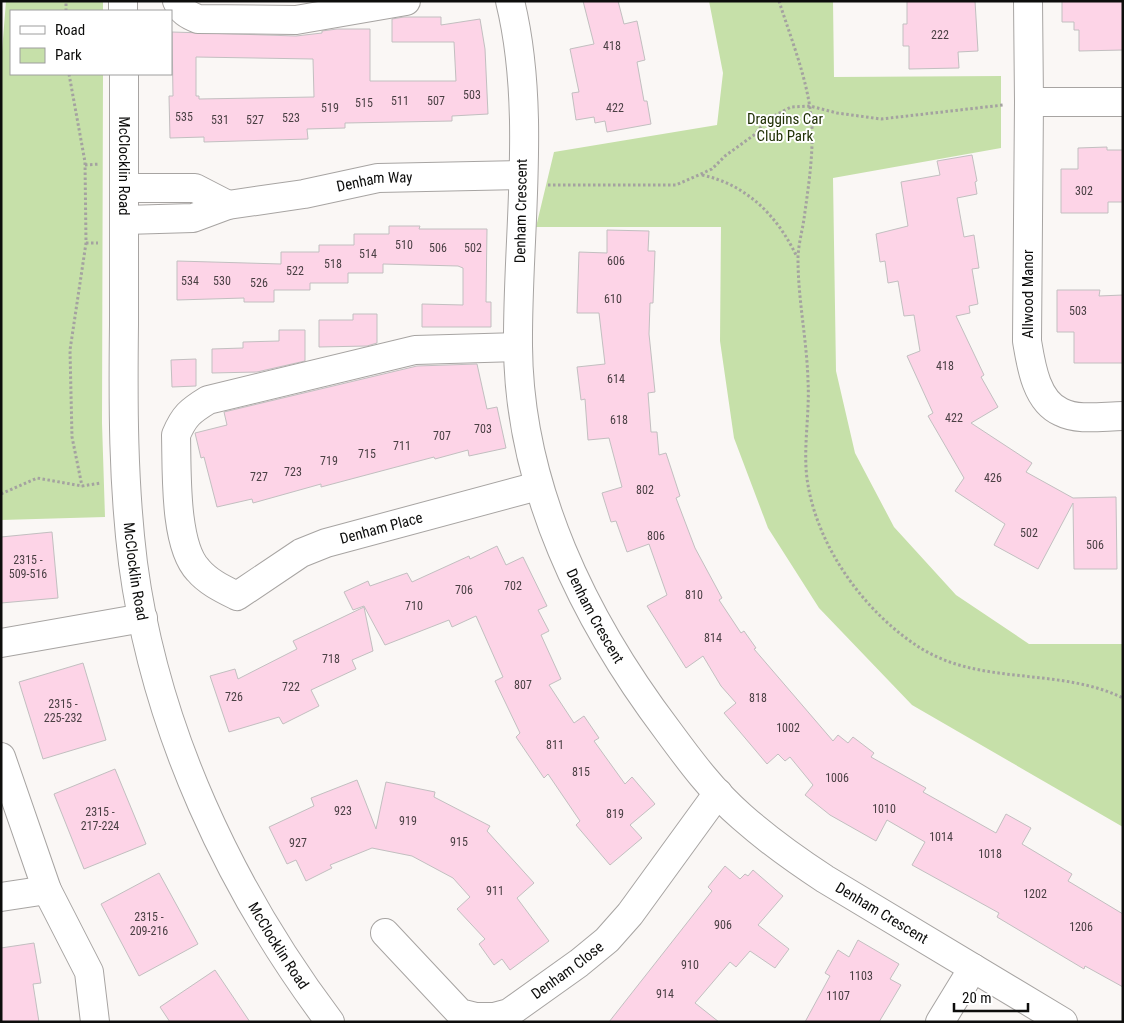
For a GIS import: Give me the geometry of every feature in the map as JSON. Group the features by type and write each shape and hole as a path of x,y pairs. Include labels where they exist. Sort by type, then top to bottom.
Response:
{"street":[{"path":"178,1 180,8 198,19 296,20 406,1"},
{"name":"Denham Crescent","path":"510,1 522,58 522,187 518,347 526,435 545,507 579,587 606,640 634,686 696,769 741,816 792,857 1062,1022"},
{"name":"Allwood Manor","path":"1028,1 1027,341 1030,363 1037,384 1048,403 1061,413 1079,416 1123,416"},
{"name":"McClocklin Road","path":"124,75 123,458 133,565 143,618 173,728 216,837 276,944 330,1022"},
{"path":"1029,112 1123,102"},
{"name":"Denham Way","path":"125,220 193,218 228,205 304,194 378,178 522,187"},
{"path":"125,188 195,188 228,205"},
{"name":"Denham Place","path":"518,347 415,350 208,400 193,409 182,420 176,435 182,537 188,556 198,571 237,596 301,553 326,543 538,486"},
{"path":"1,643 143,618"},
{"path":"1,757 47,890 89,972 94,1022"},
{"name":"Denham Close","path":"385,933 460,1013 476,1017 494,1017 508,1012 579,963 607,940 630,914 718,793"},
{"path":"1,897 47,890"},
{"path":"940,1022 973,968"}],"path":[{"path":"779,1 810,106 812,129 810,177 798,258 808,382 808,485 831,551 851,583 872,608 897,632 923,650 956,664 990,673 1083,684 1123,698"},
{"path":"1,494 37,478 82,486 72,437 70,350 86,243 85,162 68,75"},
{"path":"522,187 545,199 545,186 676,185 712,169 725,156 754,135 768,119 780,111 792,107 810,106 837,113 881,119 1006,105 1006,122 1029,112"},
{"path":"702,175 727,182 757,201 778,223 798,258"}],"green space":[{"path":"6,1 103,1 103,10 10,10 10,75 103,75 102,423 105,517 1,520 1,64"},
{"name":"Draggins Car Club Park","path":"709,1 833,1 834,77 1001,76 1001,148 833,178 836,371 855,453 894,527 956,595 1029,644 1123,644 1123,827 912,705 819,608 768,528 734,438 720,341 721,227 536,227 554,152 717,125 723,73"}],"building":[{"path":"583,1 618,1 624,24 637,21 645,60 637,62 644,101 647,101 651,124 607,132 605,121 595,123 594,117 576,120 572,93 579,92 570,49 594,44"},
{"path":"907,1 975,1 978,51 958,52 959,68 909,69 909,46 903,46 903,24 907,24"},
{"path":"1062,1 1123,1 1123,50 1079,51 1079,30 1074,30 1074,22 1062,22"},
{"path":"404,17 441,17 441,25 480,19 485,49 488,114 452,116 452,121 345,123 345,128 307,129 308,139 204,142 204,137 170,138 169,96 173,96 172,32 296,36 337,29 370,29 370,81 456,81 454,42 392,42 392,19","holes":["196,57 313,59 314,97 199,99 199,96 196,96"]},
{"path":"1107,147 1107,150 1123,150 1123,202 1108,202 1108,213 1061,213 1061,169 1078,169 1078,148"},
{"path":"972,155 977,181 975,182 977,194 957,198 964,237 974,235 979,268 972,269 978,304 969,306 970,313 956,316 984,375 981,377 998,407 971,423 1032,463 1026,472 1073,498 1116,497 1117,569 1074,569 1073,503 1038,569 994,545 1005,524 955,491 964,478 928,416 933,413 907,356 920,351 914,315 904,316 898,281 888,283 885,261 880,262 876,234 908,226 901,182 940,175 937,161"},
{"path":"389,226 420,226 419,229 487,229 486,302 491,302 491,327 422,327 422,304 463,305 463,268 458,266 383,264 383,273 348,273 348,283 310,283 310,290 274,290 274,302 244,302 244,298 177,300 177,261 281,264 281,252 319,252 319,245 354,245 354,234 389,234"},
{"path":"607,230 649,231 648,251 655,251 653,303 650,303 649,334 655,392 648,393 651,432 657,432 659,455 666,453 680,496 676,498 695,548 722,598 719,600 741,633 744,631 756,648 754,649 833,741 838,735 848,743 853,737 874,753 871,757 926,788 923,792 996,833 1006,814 1031,828 1022,844 1072,874 1068,881 1123,914 1123,987 1085,966 1084,969 997,917 999,913 912,865 925,842 887,820 876,841 830,815 805,795 813,785 790,757 785,761 778,754 767,764 724,713 736,703 721,686 703,656 686,668 647,606 667,595 649,544 627,552 616,521 611,522 602,493 622,487 609,438 588,440 585,399 581,400 577,367 605,364 599,313 577,313 579,252 607,253"},
{"path":"1057,290 1100,290 1099,296 1123,295 1123,363 1074,363 1074,332 1057,332"},
{"path":"353,314 377,314 377,343 367,346 319,347 319,320 353,320"},
{"path":"279,330 305,330 305,361 257,372 212,373 212,349 243,348 243,342 279,341"},
{"path":"196,359 196,386 172,387 171,360"},
{"path":"477,364 487,409 497,407 506,448 469,456 468,450 435,459 434,457 321,487 321,484 253,503 252,499 217,507 204,457 201,458 195,433 227,425 224,412 417,366"},
{"path":"52,532 58,598 1,603 1,537"},
{"path":"497,546 506,565 523,557 547,606 538,610 549,631 541,635 561,679 549,685 574,723 584,716 599,738 594,741 625,784 632,777 655,804 630,825 642,838 610,865 576,825 580,821 548,774 544,778 516,737 520,733 495,681 503,677 476,616 452,627 449,620 385,645 364,606 353,610 344,592 368,581 370,586 407,573 412,582 469,556 470,559"},
{"path":"364,607 373,651 352,660 356,669 311,690 319,706 283,724 279,717 229,732 210,676 235,669 238,679 297,649 293,641"},
{"path":"83,663 106,740 43,759 19,682"},
{"path":"115,769 146,844 84,869 54,794"},
{"path":"357,780 376,829 386,782 435,792 434,797 490,826 487,831 534,883 517,898 549,941 510,970 502,959 494,965 479,944 485,939 457,909 470,897 453,878 412,856 372,848 330,865 332,868 306,881 296,860 287,864 269,827 314,806 311,798"},
{"path":"725,866 740,879 745,874 748,876 753,870 783,896 758,925 789,949 775,968 750,951 736,967 730,962 695,1003 719,1022 609,1022 712,891 708,887"},
{"path":"159,873 198,944 139,976 101,904"},
{"path":"858,940 899,964 890,979 901,985 879,1022 805,1022 830,976 825,973 838,950 849,957"},
{"path":"34,943 41,983 33,984 39,1022 1,1022 1,948"},
{"path":"215,970 250,1022 170,1022 160,1007"}]}
